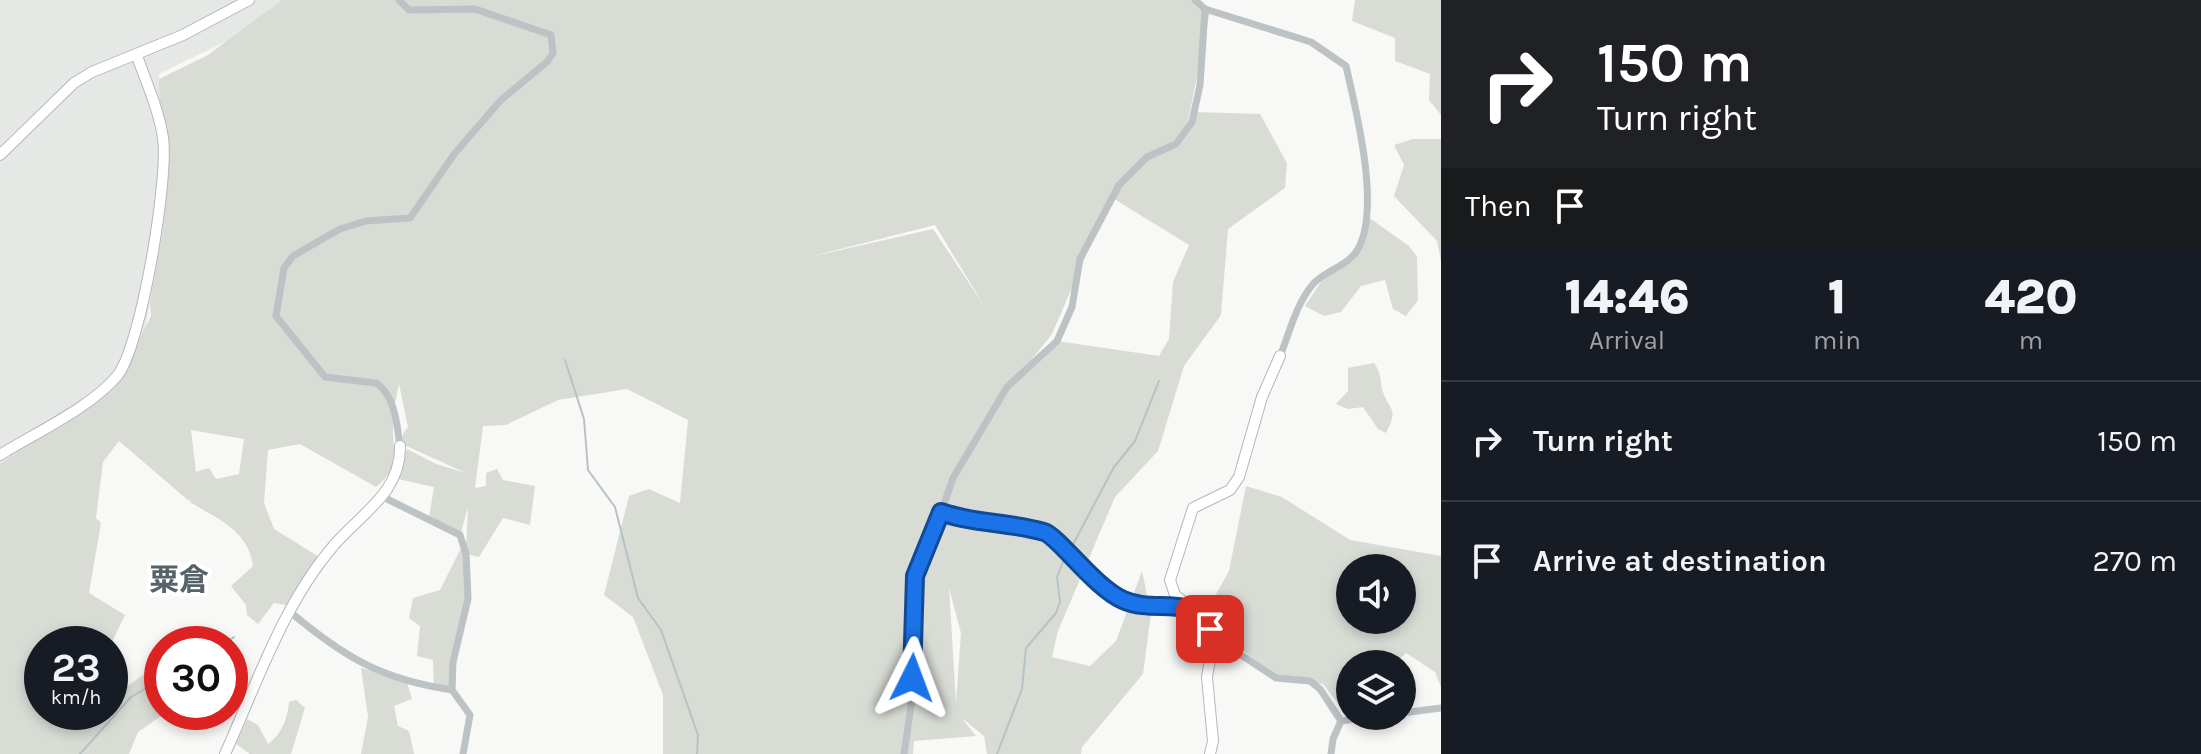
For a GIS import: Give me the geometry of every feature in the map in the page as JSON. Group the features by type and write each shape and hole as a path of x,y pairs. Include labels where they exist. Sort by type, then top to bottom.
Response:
{"street":[{"path":"0,155 74,83 92,72 137,56 249,0"},
{"path":"225,754 289,611 335,543 383,497 394,478 400,446 391,406 383,388 376,383 325,377 280,322 275,307 284,268 293,256 340,229 366,221 410,218 473,132 501,100 548,61 553,53 551,35 519,22 475,9 409,10 399,0"},
{"path":"1195,0 1205,9 1311,42 1346,66 1360,120 1365,154 1362,237 1352,257 1326,272 1308,290 1262,397 1239,477 1230,490 1193,508 1170,580 1175,595 1203,617 1214,637 1276,678 1310,681 1320,689 1336,713"},
{"path":"904,754 911,706 915,576 953,478 1007,387 1057,341 1072,307 1080,259 1119,185 1147,157 1176,144 1192,122 1200,85 1205,9"},
{"path":"0,455 98,394 127,361 149,268 165,164 163,136 137,56"},
{"path":"383,497 460,535 466,554 468,599 453,662 452,690 470,715 463,754"},
{"path":"941,512 963,520 1047,532 1092,581 1122,600 1150,606 1189,606"},
{"path":"289,611 328,644 362,665 452,690"},
{"path":"1210,754 1207,677 1214,637"},
{"path":"1416,711 1441,708"},
{"path":"1331,754 1337,730"}],"shaded area":[{"path":"0,0 282,0 229,40 159,74 170,190 136,382 0,465"},
{"path":"282,0 1196,0 1210,11 1185,136 1195,112 1260,114 1287,163 1285,188 1228,229 1221,315 1184,366 1158,451 1115,497 1058,631 1052,657 1090,666 1116,641 1142,571 1151,614 1143,674 1082,747 1081,754 987,754 984,736 962,718 976,736 914,741 913,754 663,754 663,695 633,617 604,595 629,496 649,489 680,503 688,420 627,389 558,400 506,425 483,426 475,488 486,486 486,473 497,469 503,480 535,486 530,525 503,518 479,557 466,554 467,592 452,688 434,687 433,660 417,656 420,626 409,618 413,598 440,590 463,544 466,549 468,507 460,536 429,518 434,487 398,479 407,449 436,464 466,473 402,444 408,427 399,384 393,423 393,465 376,487 300,444 268,450 264,503 274,529 319,557 286,605 274,603 258,624 247,615 246,605 231,586 253,566 239,535 190,502 192,499 189,501 119,441 103,462 96,518 101,523 89,593 125,615 120,626 24,626 24,730 128,730 128,686 144,674 144,728 138,732 129,754 0,754 0,464 114,389 151,316 150,302 163,230 159,79 208,55","holes":["1111,197 1189,245 1173,282 1169,339 1159,356 1057,341 1025,368 1052,334","935,225 985,307 933,229 805,258","191,430 244,439 239,474 216,479 209,468 196,472","949,588 961,633 956,703"]},
{"path":"1355,0 1441,0 1441,115 1429,100 1430,74 1395,61 1395,38 1352,21"},
{"path":"1413,139 1441,139 1441,261 1437,241 1394,196 1404,165 1394,145"},
{"path":"1368,217 1409,246 1417,257 1418,300 1406,316 1393,309 1385,280 1361,286 1341,312 1324,316 1305,306 1321,282 1352,257"},
{"path":"1374,363 1384,396 1392,409 1386,433 1378,429 1363,407 1348,409 1336,404 1348,391 1348,368"},
{"path":"1246,486 1282,497 1350,540 1441,556 1441,687 1435,672 1416,660 1416,650 1336,650 1336,701 1323,684 1278,678 1222,634 1205,614 1229,571"},
{"path":"361,668 406,679 412,699 394,706 398,726 409,731 414,754 361,754 368,717"},
{"path":"296,700 305,708 291,754 250,754 236,744 242,730 248,730 248,720 258,725 268,744 283,726 289,702"}],"waterway":[{"path":"565,360 584,419 588,470 615,507 638,598 661,630 698,735 697,754"},
{"path":"1069,552 1114,467 1135,441 1159,381"},
{"path":"997,754 1022,689 1026,648 1056,613 1060,602 1057,577 1065,557"},
{"path":"80,754 131,697 144,689"}],"district":[{"name":"粟倉","path":"179,580"}],"route":[{"path":"912,678 915,576 927,553 941,512 963,520 1047,532 1092,581 1122,600 1159,607 1189,606 1203,617 1210,629"}]}
